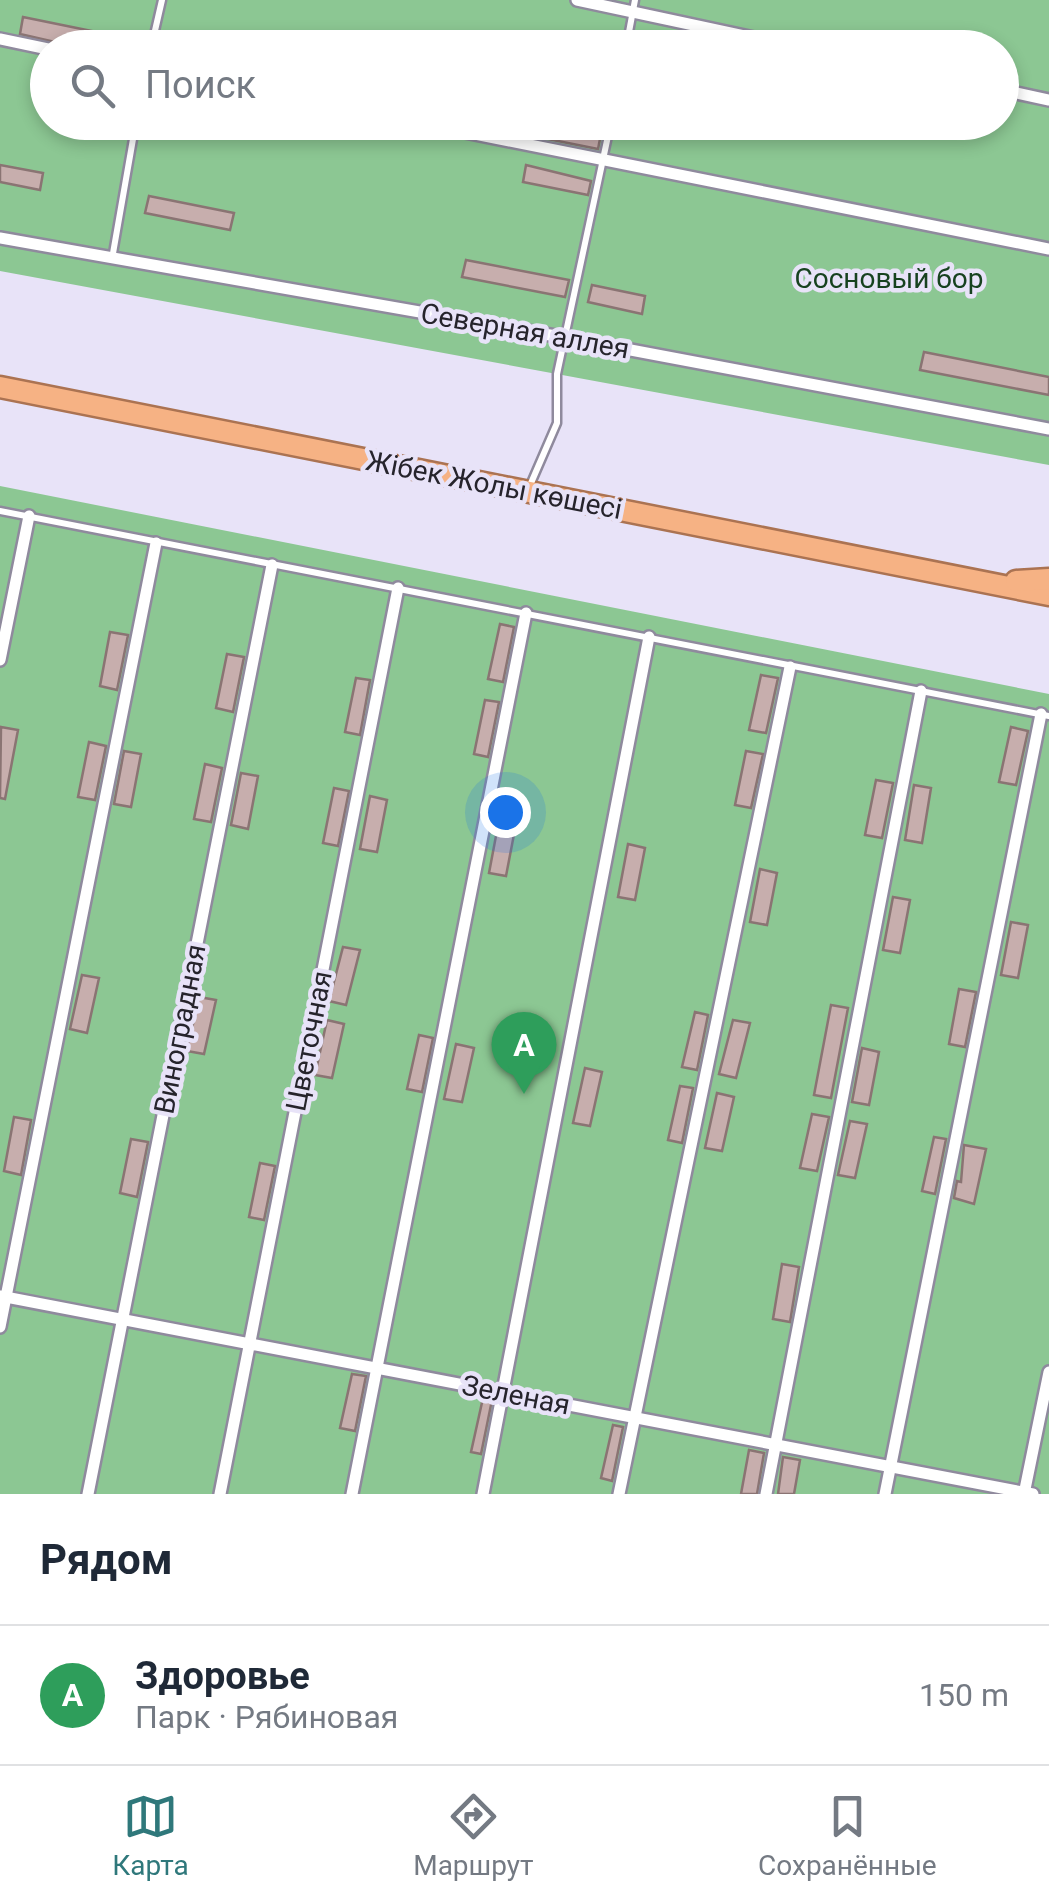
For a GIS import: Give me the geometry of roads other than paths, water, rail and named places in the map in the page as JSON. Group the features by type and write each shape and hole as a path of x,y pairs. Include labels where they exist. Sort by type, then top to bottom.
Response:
{"highway":[{"name":"Жібек Жолы көшесі","path":"0,387 989,582"},
{"path":"989,582 1049,579"},
{"path":"989,582 1049,595"}],"street":[{"path":"577,0 634,6 729,30"},
{"path":"0,39 30,45"},
{"path":"1019,94 1049,100"},
{"path":"505,140 1049,249"},
{"name":"Северная аллея","path":"0,238 567,338 1049,429"},
{"path":"0,660 28,516"},
{"path":"0,1327 156,543"},
{"name":"Виноградная","path":"88,1494 272,565"},
{"name":"Цветочная","path":"220,1494 398,588"},
{"path":"352,1494 526,613"},
{"path":"483,1494 649,637"},
{"path":"620,1494 790,667"},
{"path":"766,1494 921,691"},
{"path":"885,1494 1045,715"},
{"name":"Зеленая","path":"3,1297 776,1442 1028,1494"},
{"path":"1028,1494 1049,1372"}],"lane":[{"path":"155,30 162,0"},
{"path":"112,259 133,140"},
{"path":"528,491 557,423 557,374 608,140"},
{"path":"0,510 1045,715"}],"place":[{"name":"Здоровье","path":"524,1094"}],"park label":[{"name":"Сосновый бор","path":"889,278"}]}
